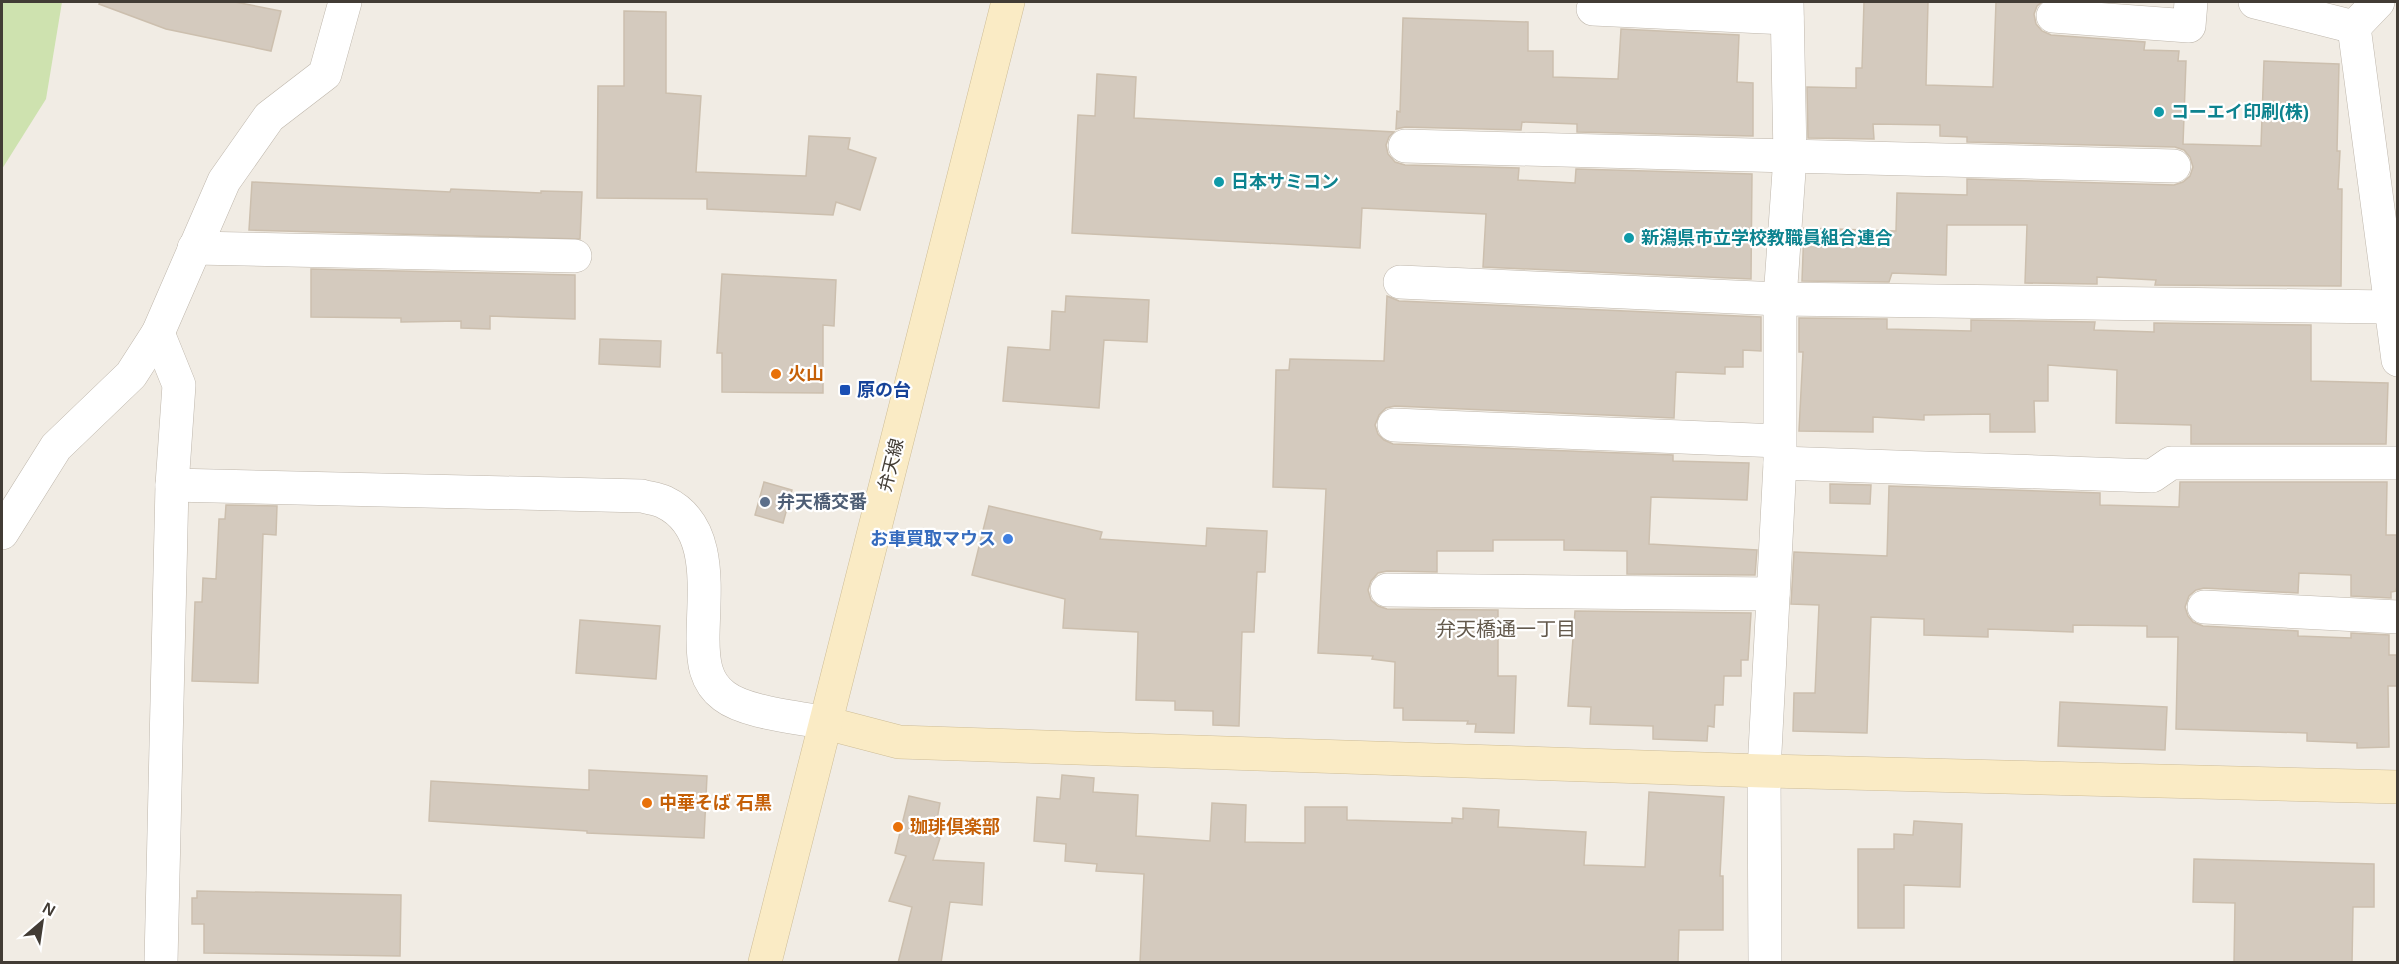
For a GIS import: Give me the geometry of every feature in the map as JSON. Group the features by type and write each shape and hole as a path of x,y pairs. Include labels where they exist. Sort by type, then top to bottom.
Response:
{"street":[{"path":"2,534 56,447 131,375 158,333 224,181 269,117 325,74 345,2"},
{"name":"弁天線","path":"765,963 1008,2"},
{"path":"2053,16 2189,26 2191,2"},
{"path":"2255,2 2354,27"},
{"path":"2354,27 2378,2"},
{"path":"1606,17 1787,10 1790,157 1780,299 1780,452 1764,771 1765,963"},
{"path":"2354,27 2397,360"},
{"path":"1405,146 2174,166"},
{"path":"194,248 575,256"},
{"path":"1400,282 1780,299 2391,307"},
{"path":"158,333 179,386 172,485 162,963"},
{"path":"1394,425 2152,476 2171,463 2397,463"},
{"path":"172,485 642,496 664,502 682,514 695,532 702,553 704,664 711,682 723,696 740,705 826,723 899,742 1764,771 2397,787"},
{"path":"1387,590 1773,594"},
{"path":"2204,607 2397,617"}],"green space":[{"path":"2,2 62,2 46,99 2,169"}],"building":[{"path":"100,2 235,2 281,11 271,51 166,29 99,4"},
{"path":"1864,2 1928,2 1926,85 1993,87 1996,2 2042,2 2037,6 2034,14 2036,24 2042,31 2051,35 2145,42 2144,50 2179,51 2178,61 2186,61 2183,144 2261,146 2264,61 2339,64 2337,151 2340,151 2338,189 2342,189 2341,286 2155,285 2156,280 2097,277 2097,284 2025,283 2027,225 1947,225 1946,275 1892,273 1889,282 1802,281 1804,228 1896,231 1897,193 1967,195 1967,179 2174,185 2190,176 2193,167 2190,157 2184,150 2175,147 1967,142 1967,137 1940,136 1940,125 1873,124 1874,139 1808,138 1807,87 1856,88 1856,68 1862,68"},
{"path":"624,11 666,12 666,93 701,96 696,172 806,176 809,136 850,138 848,149 876,158 860,210 836,202 833,215 707,209 707,199 597,198 598,86 624,86"},
{"path":"1403,18 1528,22 1528,51 1553,51 1553,77 1618,79 1621,29 1739,35 1737,82 1753,83 1753,136 1577,132 1577,124 1522,122 1521,130 1405,127 1396,129 1397,111 1400,112"},
{"path":"1097,74 1136,77 1134,118 1394,132 1386,145 1388,154 1395,162 1405,165 1519,168 1518,180 1575,183 1576,169 1752,174 1751,279 1483,267 1486,214 1362,208 1360,248 1072,233 1078,115 1095,116"},
{"path":"252,182 450,192 451,189 541,193 541,191 582,192 580,239 249,230"},
{"path":"311,269 575,275 575,319 490,316 490,329 461,328 461,321 401,322 401,318 311,317"},
{"path":"722,274 836,280 834,326 823,325 823,393 722,392 722,353 717,353"},
{"path":"1066,296 1149,300 1147,342 1104,340 1099,408 1003,401 1008,347 1050,350 1052,311 1065,312"},
{"path":"1387,296 1399,301 1761,317 1761,351 1743,350 1743,367 1725,367 1725,374 1676,372 1674,418 1395,406 1386,408 1379,415 1375,425 1378,434 1393,444 1673,455 1673,461 1749,463 1747,500 1651,497 1649,544 1757,550 1755,575 1627,574 1627,551 1564,550 1564,540 1493,540 1493,551 1437,551 1437,572 1387,571 1378,573 1371,581 1368,590 1371,600 1387,609 1498,610 1498,676 1516,676 1514,733 1475,732 1476,724 1467,724 1468,721 1403,720 1403,708 1394,708 1395,662 1372,659 1373,656 1318,653 1326,489 1273,487 1276,370 1289,370 1290,359 1384,361"},
{"path":"1799,318 1887,319 1887,329 1971,331 1971,320 2095,322 2094,330 2154,332 2154,323 2311,325 2311,381 2388,383 2386,444 2191,444 2191,425 2116,423 2117,370 2048,365 2048,401 2034,401 2035,432 1990,432 1990,414 1924,415 1924,420 1873,417 1873,432 1799,431 1803,352 1799,352"},
{"path":"600,339 661,341 660,367 599,364"},
{"name":"弁天橋交番","path":"764,482 792,490 783,523 755,515"},
{"path":"2180,482 2387,482 2386,535 2397,535 2397,586 2396,591 2391,592 2391,598 2351,596 2351,575 2299,573 2298,593 2204,588 2196,590 2189,596 2185,607 2193,622 2203,626 2298,631 2298,636 2351,638 2351,633 2389,635 2389,655 2397,655 2397,686 2388,686 2389,747 2357,748 2357,743 2307,741 2307,733 2176,729 2178,637 2147,637 2147,626 2073,625 2073,632 1988,629 1988,637 1924,635 1924,619 1871,617 1867,733 1793,731 1794,693 1815,693 1819,605 1791,604 1794,552 1887,556 1889,486 2100,493 2100,505 2179,507"},
{"path":"1830,484 1871,485 1870,504 1830,503"},
{"path":"226,505 277,506 276,535 263,534 258,683 192,681 195,602 202,602 203,578 216,579 219,519 225,519"},
{"path":"989,506 1102,532 1100,539 1206,546 1207,528 1267,531 1265,572 1257,572 1254,632 1242,632 1239,726 1213,725 1213,711 1175,710 1175,701 1136,700 1138,632 1063,628 1065,599 972,575"},
{"path":"1575,611 1751,613 1748,660 1741,660 1741,676 1724,676 1723,705 1715,705 1714,727 1708,726 1707,741 1653,739 1653,726 1590,724 1591,707 1568,706"},
{"path":"580,620 660,626 656,679 576,673"},
{"path":"2060,702 2167,707 2165,750 2058,746"},
{"path":"589,770 707,776 704,838 587,833 587,831 429,821 431,781 589,790"},
{"path":"1062,775 1094,778 1093,792 1138,795 1136,836 1210,841 1212,803 1246,805 1245,842 1305,843 1305,807 1347,807 1347,820 1452,823 1452,818 1463,819 1463,808 1499,810 1498,827 1586,832 1584,865 1645,867 1649,792 1724,797 1720,876 1723,876 1723,930 1679,930 1678,963 1140,963 1144,874 1096,871 1097,864 1065,861 1066,844 1034,841 1037,797 1060,799"},
{"path":"909,796 940,803 934,836 940,838 933,860 984,863 982,905 950,902 941,963 898,963 912,907 889,901 906,856 895,853"},
{"path":"1914,821 1962,824 1960,887 1904,885 1904,928 1858,928 1858,849 1894,849 1894,834 1913,835"},
{"path":"2194,859 2374,864 2374,907 2353,907 2352,963 2234,963 2235,903 2193,902"},
{"path":"197,891 401,895 400,956 204,953 204,924 192,924 192,898 197,898"}],"place":[{"name":"コーエイ印刷(株)","path":"2159,112"},
{"name":"日本サミコン","path":"1219,182"},
{"name":"新潟県市立学校教職員組合連合","path":"1629,238"},
{"name":"火山","path":"776,374"},
{"name":"原の台","path":"845,390"},
{"name":"弁天橋交番","path":"765,502"},
{"name":"お車買取マウス","path":"1008,539"},
{"name":"中華そば 石黒","path":"647,803"},
{"name":"珈琲倶楽部","path":"898,827"}],"district":[{"name":"弁天橋通一丁目","path":"1506,629"}]}
